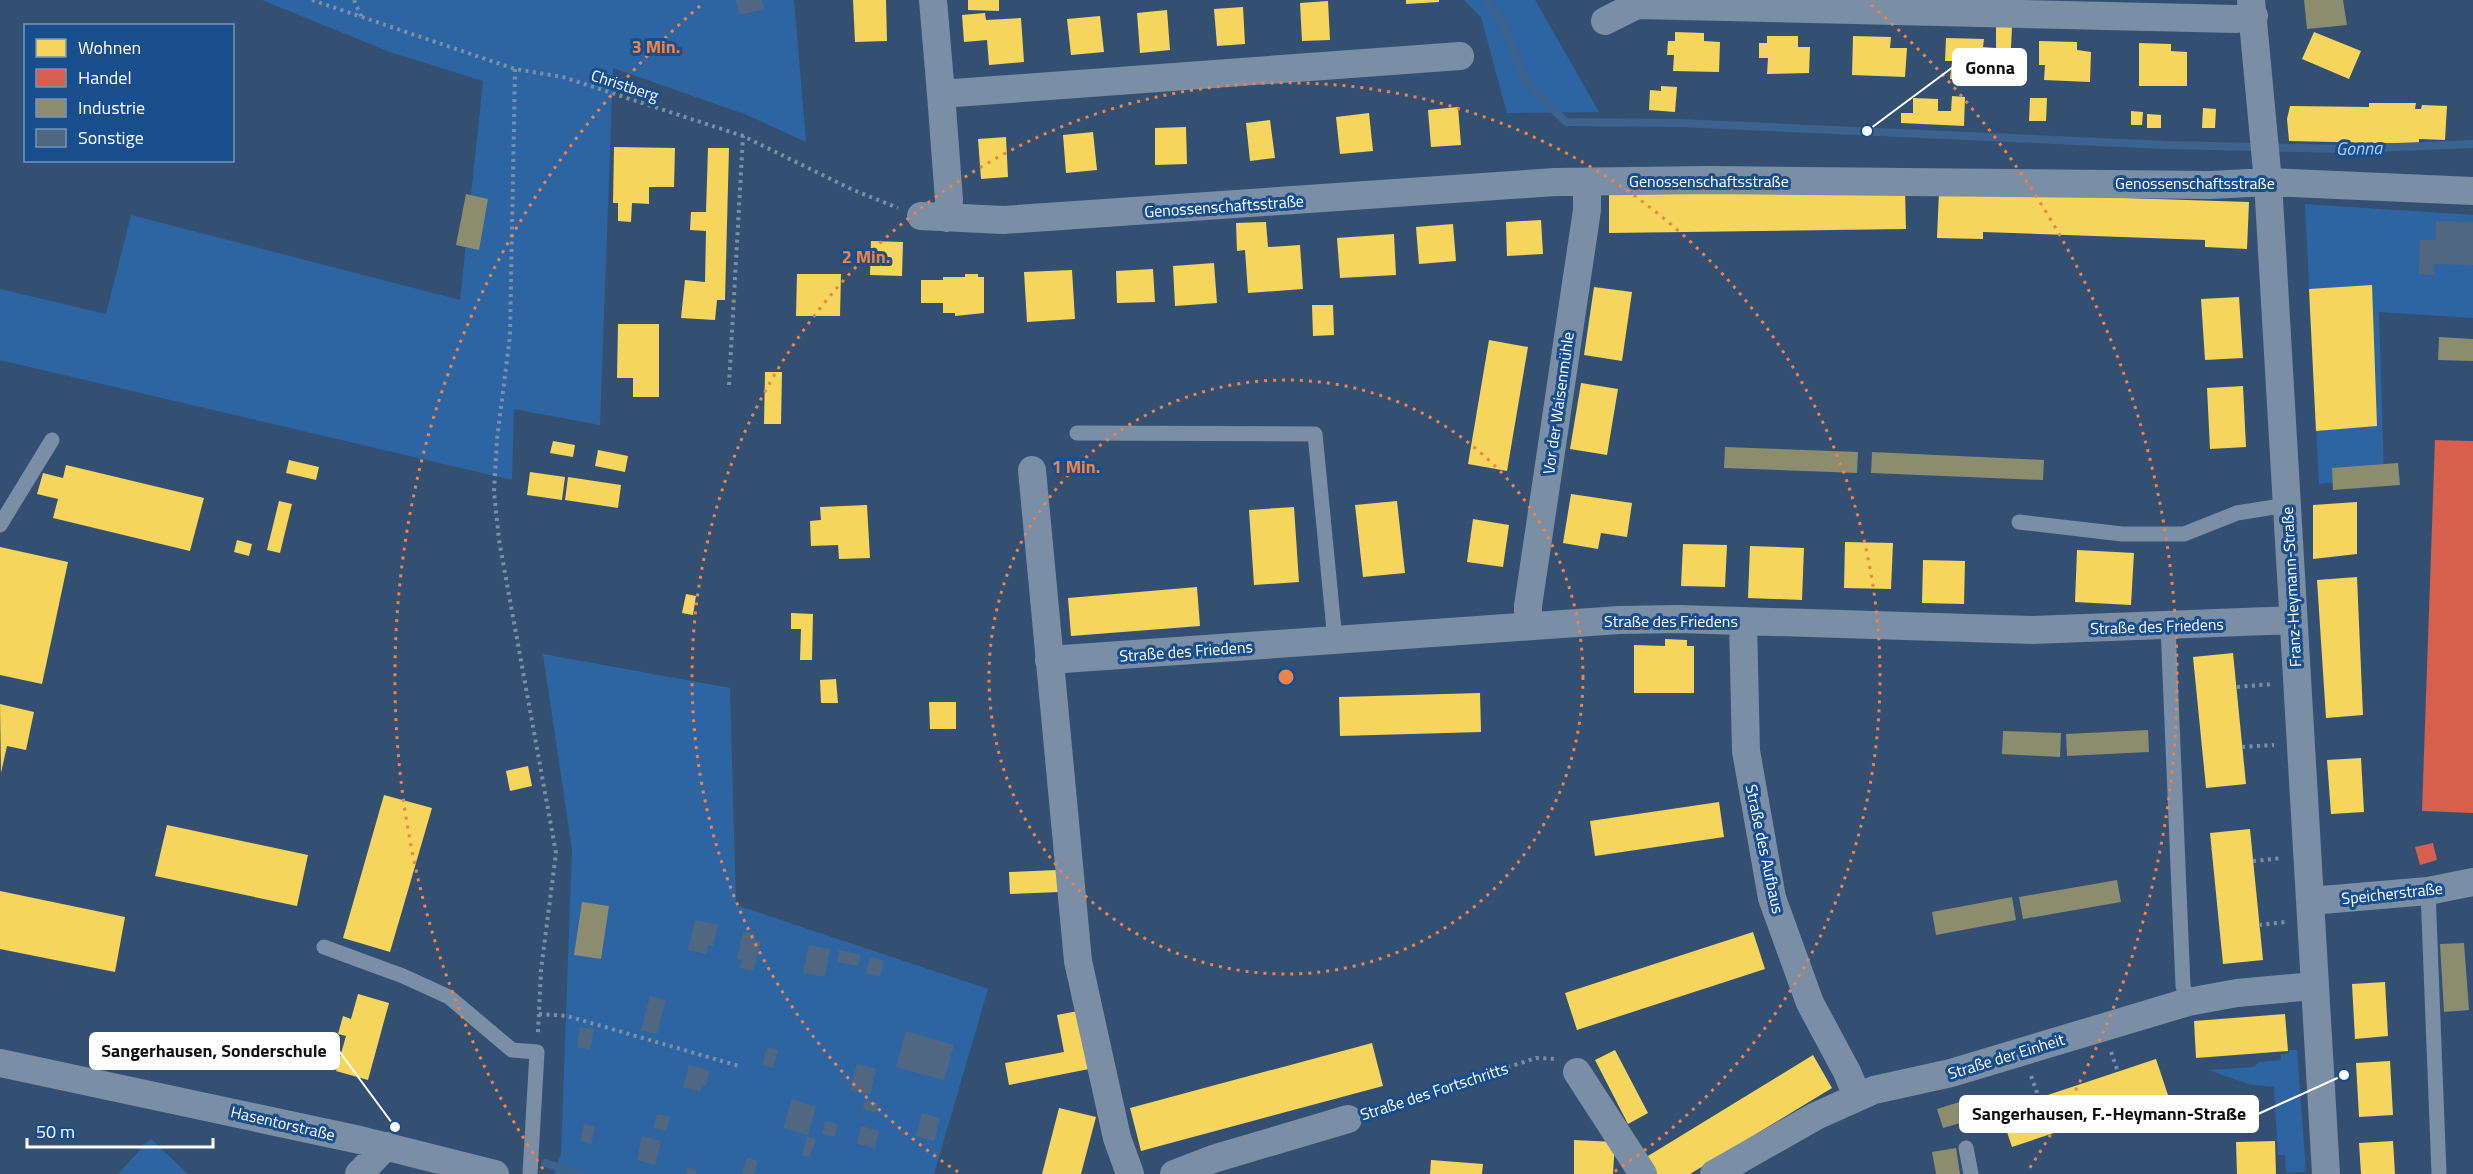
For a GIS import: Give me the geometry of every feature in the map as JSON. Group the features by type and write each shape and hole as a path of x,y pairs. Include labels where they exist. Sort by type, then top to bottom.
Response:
{"street":[{"path":"933,0 949,200 934,217"},
{"path":"1605,21 1637,5 2236,19 2253,8"},
{"name":"Franz-Heymann-Straße","path":"2253,8 2267,161 2326,1174"},
{"path":"941,94 1460,56"},
{"name":"Genossenschaftsstraße","path":"934,217 1003,220 1587,182 1733,180 2210,185 2267,161 2473,190"},
{"name":"Vor der Waisenmühle","path":"1528,625 1528,606 1587,210 1587,182"},
{"path":"1032,470 1078,961 1119,1144 1130,1174"},
{"name":"Straße des Friedens","path":"1049,660 1619,620 1743,621 2032,630 2293,620"},
{"name":"Straße des Aufbaus","path":"1743,621 1746,751 1751,791 1772,898 1810,1003 1847,1072 1857,1096"},
{"name":"Speicherstraße","path":"2310,901 2428,891 2473,882"},
{"name":"Straße der Einheit","path":"1713,1174 1857,1096 1951,1073 2188,1002 2237,993 2314,986"},
{"name":"Hasentorstraße","path":"0,1063 386,1146 495,1174"},
{"path":"1577,1072 1643,1174"},
{"name":"Straße des Fortschritts","path":"1174,1174 1213,1159 1348,1119"},
{"path":"360,1174 386,1146"}],"lane":[{"path":"1077,433 1315,434 1335,640"},
{"path":"0,525 52,440"},
{"path":"2019,522 2122,534 2184,534 2237,513 2287,505"},
{"path":"2168,626 2183,986 2188,1002"},
{"path":"2428,891 2439,1174"},
{"path":"324,947 403,976 449,997 512,1050 537,1052 530,1174"},
{"path":"1966,1148 1971,1174"}],"path":[{"name":"Christberg","path":"312,0 515,69 563,77 743,136 851,189 934,217"},
{"path":"354,0 362,16"},
{"path":"515,69 510,336 497,439 494,492 499,540 556,853 541,970 537,1052"},
{"path":"729,385 743,136"},
{"path":"2236,687 2279,684"},
{"path":"2242,747 2283,744"},
{"path":"2253,861 2288,857"},
{"path":"2259,925 2291,922"},
{"path":"539,1014 567,1016 739,1066"},
{"name":"Straße des Fortschritts","path":"1348,1119 1536,1058 1559,1059 1577,1072"},
{"path":"2030,1071 2039,1098"}],"shaded area":[{"path":"262,0 794,0 806,142 747,115 613,68 600,425 514,409 512,480 0,360 0,289 106,314 131,215 460,300 483,81 390,52"},
{"path":"1464,0 1535,0 1599,112 1507,113 1481,17"},
{"path":"2305,204 2473,215 2473,318 2379,312 2384,476 2319,484"},
{"path":"543,654 730,688 736,905 988,989 934,1174 554,1174 561,1154 572,850"},
{"path":"2289,1050 2297,1050 2306,1172 2286,1173 2285,1155 2278,1155 2274,1087 2248,1084 2209,1070 2254,1067 2259,1062 2281,1060 2281,1054 2289,1053"},
{"path":"151,1139 188,1174 118,1174"}],"building: Wohnen":[{"path":"853,0 886,0 887,41 855,42"},
{"path":"968,0 999,0 999,11 968,10"},
{"path":"1406,0 1439,0 1439,2 1406,4"},
{"path":"1328,1 1330,40 1302,41 1300,3"},
{"path":"1243,7 1245,44 1217,46 1214,9"},
{"path":"1167,10 1170,50 1140,53 1137,13"},
{"path":"985,13 986,20 1021,18 1024,62 989,65 987,40 964,42 962,15"},
{"path":"1100,16 1104,52 1071,55 1067,19"},
{"path":"1996,27 2012,27 2011,48 1998,48 1997,81 1950,79 1952,61 1945,61 1946,38 1984,39 1983,47 1996,48"},
{"path":"1675,32 1704,33 1704,41 1720,42 1719,72 1673,71 1674,55 1667,55 1668,41 1675,41"},
{"path":"2314,32 2361,51 2349,79 2302,59"},
{"path":"1767,36 1798,36 1798,47 1810,47 1809,73 1767,74 1768,58 1759,58 1759,43 1767,43"},
{"path":"1853,36 1891,37 1890,48 1907,48 1905,77 1852,75"},
{"path":"2039,41 2077,42 2077,50 2091,52 2090,82 2044,80 2045,65 2039,65"},
{"path":"2139,43 2171,44 2171,51 2187,52 2187,86 2139,86"},
{"path":"1661,86 1677,87 1675,112 1649,110 1650,90 1661,91"},
{"path":"1952,96 1965,97 1964,126 1901,123 1901,113 1913,113 1913,98 1938,99 1938,111 1951,111"},
{"path":"2030,98 2047,98 2046,121 2029,121"},
{"path":"2369,103 2416,103 2415,109 2421,109 2422,105 2447,106 2445,140 2419,139 2419,144 2289,141 2287,119 2290,106 2369,107"},
{"path":"1458,107 1461,145 1431,147 1428,110"},
{"path":"2203,108 2216,109 2215,128 2202,128"},
{"path":"2131,111 2143,112 2142,125 2131,125"},
{"path":"1369,113 1373,151 1340,154 1336,117"},
{"path":"2147,114 2161,115 2161,128 2147,128"},
{"path":"1270,120 1275,158 1250,161 1246,123"},
{"path":"1186,127 1187,164 1155,165 1155,128"},
{"path":"1093,132 1097,170 1066,173 1063,135"},
{"path":"1006,137 1008,177 981,179 978,139"},
{"path":"614,147 675,148 674,187 649,187 649,204 632,203 631,222 618,221 618,203 613,203"},
{"path":"708,148 729,148 725,300 717,300 715,320 681,318 685,280 705,282 706,231 690,230 691,212 706,212"},
{"path":"1905,190 1906,229 1609,233 1609,194"},
{"path":"1939,192 2249,202 2247,249 2205,247 2205,240 1983,232 1983,239 1937,238"},
{"path":"1541,220 1543,254 1507,256 1506,222"},
{"path":"1266,222 1268,247 1300,245 1303,289 1248,293 1245,250 1237,251 1236,223"},
{"path":"1453,224 1456,261 1419,264 1416,227"},
{"path":"1394,234 1396,275 1340,278 1337,238"},
{"path":"871,241 903,242 902,276 870,275"},
{"path":"1214,263 1217,303 1175,306 1173,266"},
{"path":"1153,269 1155,302 1117,303 1116,271"},
{"path":"1072,270 1075,319 1027,322 1024,272"},
{"path":"797,274 841,274 840,316 796,316"},
{"path":"965,274 978,274 978,277 984,277 984,313 955,316 955,313 943,313 943,303 921,303 921,280 965,277"},
{"path":"2372,285 2377,426 2316,431 2309,289"},
{"path":"1594,287 1632,292 1622,361 1584,355"},
{"path":"2239,297 2243,358 2205,360 2201,299"},
{"path":"1312,305 1333,305 1334,335 1313,336"},
{"path":"618,324 659,324 659,397 633,397 633,378 617,378"},
{"path":"1489,340 1528,347 1507,471 1468,464"},
{"path":"765,372 782,372 781,424 764,424"},
{"path":"1581,383 1618,389 1607,455 1570,449"},
{"path":"2243,386 2246,447 2210,449 2207,388"},
{"path":"553,441 575,445 573,457 550,453"},
{"path":"598,450 628,456 625,472 595,466"},
{"path":"289,460 319,467 316,480 286,473"},
{"path":"66,465 204,498 190,551 53,518 58,499 37,494 43,473 63,478"},
{"path":"530,472 565,477 562,500 527,495"},
{"path":"568,477 621,485 618,508 565,500"},
{"path":"1571,494 1632,503 1627,537 1601,533 1598,549 1563,543"},
{"path":"279,501 292,504 280,553 267,550"},
{"path":"1397,501 1405,573 1363,577 1355,505"},
{"path":"2357,502 2357,554 2313,559 2313,505"},
{"path":"867,505 870,558 839,559 838,545 811,546 810,521 821,520 820,507"},
{"path":"1294,507 1299,582 1254,585 1249,510"},
{"path":"1473,519 1509,525 1503,567 1467,562"},
{"path":"237,540 252,544 249,556 234,552"},
{"path":"1845,542 1893,543 1891,589 1844,588"},
{"path":"1683,544 1727,545 1725,587 1681,586"},
{"path":"1750,546 1804,548 1802,600 1748,598"},
{"path":"0,547 68,562 42,684 0,675"},
{"path":"2077,550 2134,553 2131,605 2075,602"},
{"path":"1923,560 1965,561 1964,604 1922,603"},
{"path":"2357,577 2363,715 2326,718 2317,580"},
{"path":"1197,587 1200,626 1071,636 1068,598"},
{"path":"686,594 696,596 693,615 682,613"},
{"path":"791,613 813,614 812,660 800,660 801,629 791,629"},
{"path":"1665,639 1687,640 1687,646 1694,646 1694,693 1634,693 1634,645 1665,646"},
{"path":"2233,653 2246,784 2206,788 2193,657"},
{"path":"836,679 838,703 821,703 820,680"},
{"path":"1480,693 1481,732 1340,736 1339,697"},
{"path":"929,702 956,702 956,729 930,729"},
{"path":"0,704 34,712 26,750 7,746 1,773"},
{"path":"2361,758 2364,812 2331,814 2327,760"},
{"path":"528,766 532,786 510,791 506,771"},
{"path":"384,795 432,808 390,952 343,938"},
{"path":"1719,802 1724,837 1595,856 1590,821"},
{"path":"167,825 308,855 297,906 155,876"},
{"path":"2250,829 2263,960 2223,964 2210,833"},
{"path":"1057,870 1059,892 1010,894 1009,872"},
{"path":"0,891 125,917 115,972 0,949"},
{"path":"1753,932 1765,969 1577,1030 1565,993"},
{"path":"2385,982 2388,1036 2355,1039 2352,984"},
{"path":"358,994 389,1003 368,1080 336,1071 346,1036 338,1034 343,1016 351,1019"},
{"path":"1078,1011 1089,1069 1009,1085 1005,1063 1064,1052 1057,1015"},
{"path":"2285,1014 2288,1051 2196,1058 2194,1021"},
{"path":"1372,1043 1383,1086 1141,1151 1130,1108"},
{"path":"1615,1050 1648,1113 1628,1124 1595,1060"},
{"path":"1813,1055 1832,1088 1690,1174 1652,1174 1643,1159"},
{"path":"2156,1059 2168,1095 2012,1147 2000,1111"},
{"path":"2390,1061 2393,1115 2359,1117 2356,1063"},
{"path":"1059,1108 1096,1117 1081,1174 1042,1174"},
{"path":"1574,1140 1615,1142 1613,1174 1574,1174"},
{"path":"2275,1141 2276,1174 2237,1174 2236,1142"},
{"path":"2393,1141 2395,1174 2361,1174 2359,1143"},
{"path":"1431,1160 1483,1164 1482,1174 1430,1174"}],"building: Handel":[{"path":"2435,440 2473,441 2473,813 2422,811"},
{"path":"2433,843 2437,860 2420,865 2415,847"}],"building: Industrie":[{"path":"2304,0 2343,0 2347,25 2307,29"},
{"path":"466,194 488,199 479,250 456,245"},
{"path":"2439,337 2473,339 2473,361 2438,360"},
{"path":"1725,447 1858,452 1857,473 1724,468"},
{"path":"1872,452 2044,460 2043,480 1871,473"},
{"path":"2398,463 2400,485 2333,490 2332,468"},
{"path":"2148,730 2149,752 2067,756 2066,734"},
{"path":"2003,731 2061,733 2060,757 2002,754"},
{"path":"2117,880 2121,902 2023,919 2019,897"},
{"path":"2012,897 2016,920 1936,935 1932,912"},
{"path":"582,902 609,906 601,959 574,955"},
{"path":"2464,943 2469,1010 2444,1012 2440,944"},
{"path":"1979,1096 1985,1116 1943,1128 1937,1109"},
{"path":"1956,1148 1960,1174 1936,1174 1932,1152"}],"building: Sonstige":[{"path":"736,0 762,0 764,9 740,15"},
{"path":"2436,221 2473,222 2473,265 2434,264 2434,275 2419,274 2420,240 2436,240"},
{"path":"695,920 718,925 713,946 708,945 706,954 688,950"},
{"path":"743,932 755,934 754,940 761,941 753,971 740,968 742,960 737,959"},
{"path":"809,945 830,949 825,977 803,973"},
{"path":"839,950 861,955 858,966 837,962"},
{"path":"870,957 884,961 880,977 866,973"},
{"path":"650,996 666,1000 657,1034 641,1030"},
{"path":"580,1027 594,1029 590,1050 577,1047"},
{"path":"906,1031 954,1045 944,1080 896,1067"},
{"path":"767,1047 778,1050 773,1068 762,1065"},
{"path":"857,1064 876,1069 870,1095 850,1090"},
{"path":"689,1065 710,1071 706,1086 702,1084 700,1092 683,1087"},
{"path":"792,1099 816,1107 808,1135 783,1128"},
{"path":"865,1100 878,1103 876,1113 863,1109"},
{"path":"922,1113 940,1118 934,1141 916,1136"},
{"path":"657,1114 670,1117 666,1131 653,1128"},
{"path":"825,1121 838,1124 834,1137 822,1134"},
{"path":"584,1124 595,1127 591,1144 580,1141"},
{"path":"861,1126 879,1131 875,1148 857,1144"},
{"path":"642,1136 661,1141 655,1165 637,1160"},
{"path":"807,1137 816,1139 810,1157 802,1155"},
{"path":"747,1158 758,1161 754,1174 742,1174"},
{"path":"688,1167 697,1170 695,1174 686,1174"}],"waterway":[{"name":"Gonna","path":"1485,0 1503,23 1525,81 1566,122 1678,123 2166,145 2347,149 2473,144"},
{"path":"545,1163 581,1174"}],"place":[{"name":"Gonna","path":"1867,131"},
{"name":"Sangerhausen, F.-Heymann-Straße","path":"2344,1075"},
{"name":"Sangerhausen, Sonderschule","path":"395,1127"}]}
